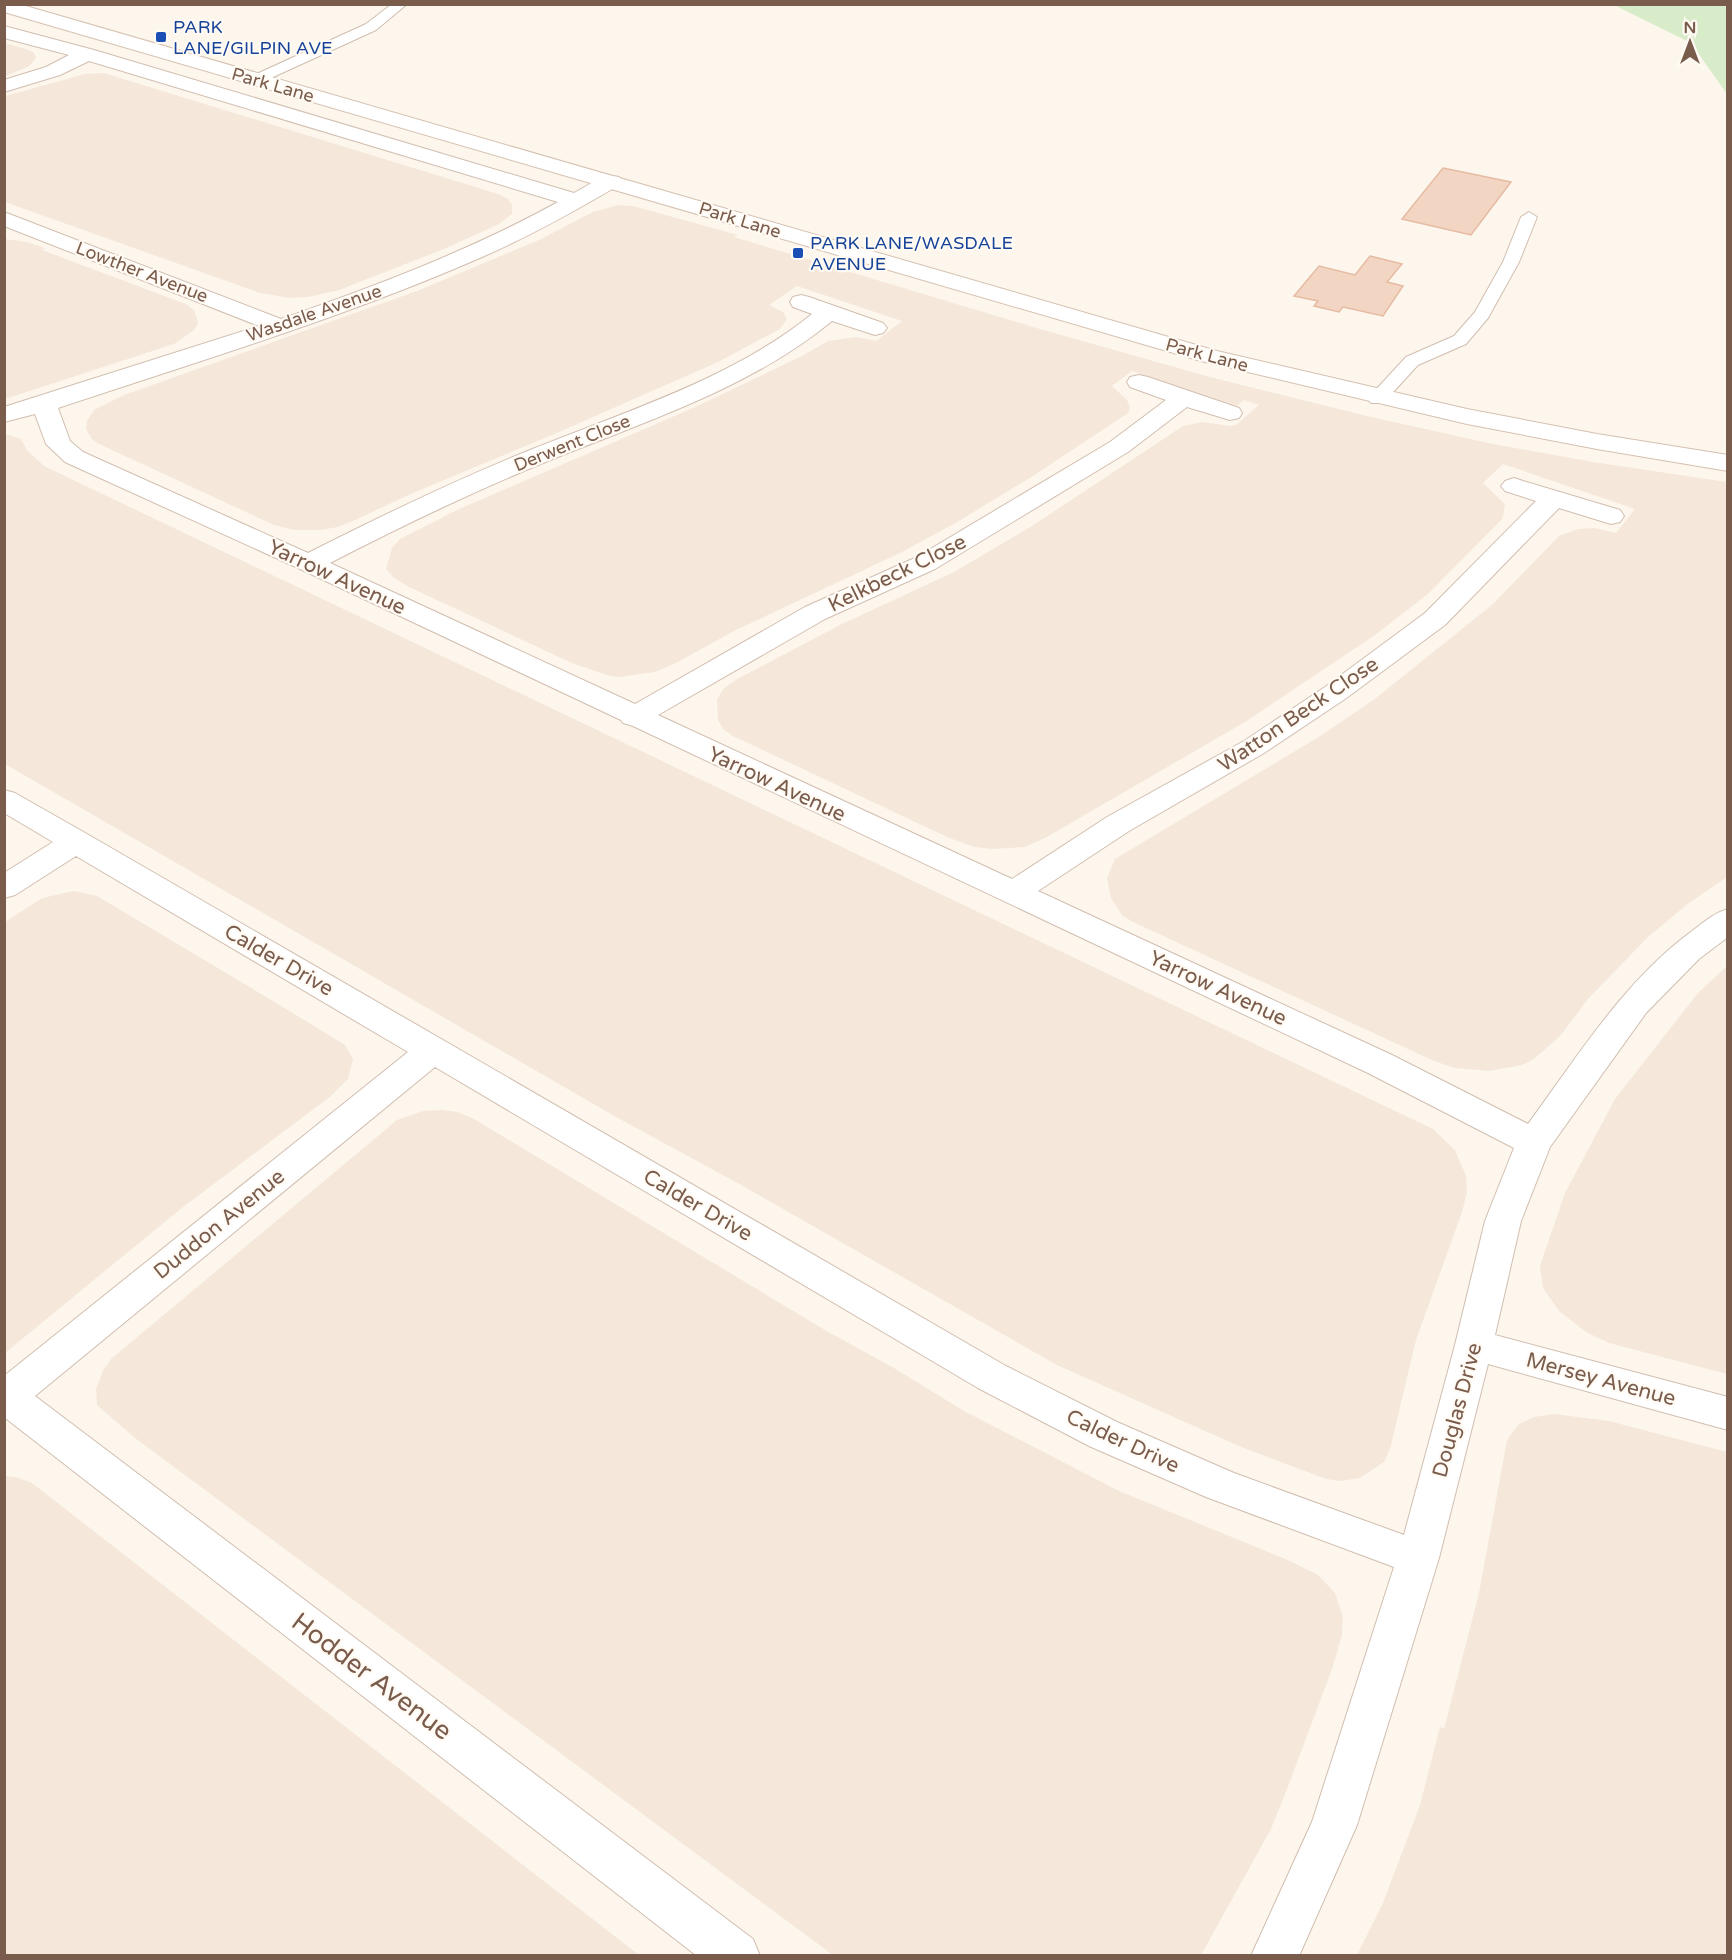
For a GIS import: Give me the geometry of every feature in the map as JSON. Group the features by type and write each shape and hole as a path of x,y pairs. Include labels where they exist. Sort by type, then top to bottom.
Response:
{"street":[{"name":"Park Lane","path":"4,6 1209,356 1377,399 1612,446 1728,463"},
{"name":"Park Lane","path":"4,32 87,54 578,201"},
{"path":"4,86 53,71 87,54"},
{"name":"Wasdale Avenue","path":"4,415 44,404 279,326 416,277 544,219 612,181"},
{"name":"Lowther Avenue","path":"5,218 279,326"},
{"path":"801,302 875,328"},
{"name":"Derwent Close","path":"309,563 402,516 489,476 696,391 768,355 807,330 829,311"},
{"path":"1139,382 1230,412"},
{"name":"Kelkbeck Close","path":"633,717 816,613 926,563 1119,447 1184,398"},
{"name":"Yarrow Avenue","path":"44,404 59,444 74,457 309,563 633,717 1380,1064 1534,1142"},
{"path":"1515,486 1611,516"},
{"name":"Watton Beck Close","path":"1013,893 1118,824 1254,747 1335,693 1435,619 1554,498"},
{"name":"Calder Drive","path":"4,800 992,1377 1103,1434 1220,1485 1418,1558"},
{"path":"4,888 76,841"},
{"name":"Douglas Drive","path":"1275,1956 1334,1825 1418,1558 1474,1345 1503,1221 1534,1142 1634,1005 1688,951 1728,920"},
{"name":"Duddon Avenue","path":"6,1398 433,1050"},
{"name":"Mersey Avenue","path":"1474,1345 1728,1413"},
{"name":"Hodder Avenue","path":"6,1398 736,1956"}],"lane":[{"path":"255,80 371,27 401,4"},
{"path":"1377,399 1412,361 1460,340 1482,314 1511,262 1529,217"}],"shaded area":[{"path":"5,43 29,50 36,58 28,67 5,76"},
{"path":"104,73 498,194 508,199 512,205 512,214 499,224 444,249 339,290 308,297 290,298 260,293 5,202 5,96 85,74"},
{"path":"618,205 633,206 738,235 734,237 1040,329 1210,377 1493,444 1727,482 1727,877 1689,903 1648,937 1588,999 1560,1036 1534,1059 1522,1065 1489,1071 1455,1068 1434,1061 1133,922 1122,915 1111,898 1107,878 1115,859 1322,735 1376,698 1493,604 1559,536 1578,529 1595,528 1616,533 1635,509 1503,464 1483,483 1505,504 1503,518 1428,594 1375,635 1245,722 1045,838 1025,847 992,849 974,847 947,837 733,736 723,729 718,720 717,699 724,688 739,678 842,624 954,572 1032,526 1183,426 1202,422 1236,425 1259,405 1244,400 1237,406 1132,371 1112,386 1127,400 1130,407 1128,413 1033,476 954,524 900,553 734,631 676,663 655,672 619,677 572,663 409,587 394,578 386,569 392,548 400,539 457,510 693,408 802,356 828,341 856,337 876,341 902,321 797,286 769,305 783,312 787,319 780,329 718,362 355,520 338,527 320,530 295,530 274,525 97,443 86,429 87,421 94,410 124,395 417,291 539,240 593,212"},
{"path":"5,239 27,242 45,248 42,250 186,304 194,310 198,323 194,330 174,344 5,399"},
{"path":"5,434 21,439 27,450 44,466 1433,1129 1455,1150 1466,1176 1467,1192 1416,1340 1390,1449 1384,1462 1360,1478 1341,1481 1326,1479 1241,1447 1057,1365 741,1185 616,1117 5,764"},
{"path":"74,891 97,896 278,1004 345,1045 353,1059 348,1079 331,1096 183,1207 5,1353 5,922 42,898"},
{"path":"1727,966 1727,1374 1609,1343 1586,1332 1559,1311 1543,1288 1540,1266 1565,1193 1615,1099 1698,993"},
{"path":"423,1111 458,1112 474,1119 964,1411 1119,1491 1288,1560 1318,1575 1335,1593 1343,1617 1342,1635 1332,1669 1271,1829 1201,1955 833,1955 135,1438 97,1405 96,1389 111,1359 397,1120"},
{"path":"1554,1414 1609,1421 1727,1452 1727,1955 1357,1955 1383,1903 1420,1805 1440,1727 1444,1729 1479,1593 1507,1440 1519,1424 1534,1417"},
{"path":"5,1476 32,1483 639,1955 5,1955"}],"green space":[{"path":"1614,5 1727,5 1727,94 1691,43"}],"building":[{"path":"1443,168 1511,182 1471,235 1402,219"},
{"path":"1370,256 1402,264 1387,282 1403,286 1383,316 1343,307 1339,312 1314,306 1318,301 1294,296 1319,266 1355,275"}],"place":[{"name":"PARK LANE/GILPIN AVE","path":"161,37"},
{"name":"PARK LANE/WASDALE AVENUE","path":"798,253"}]}
